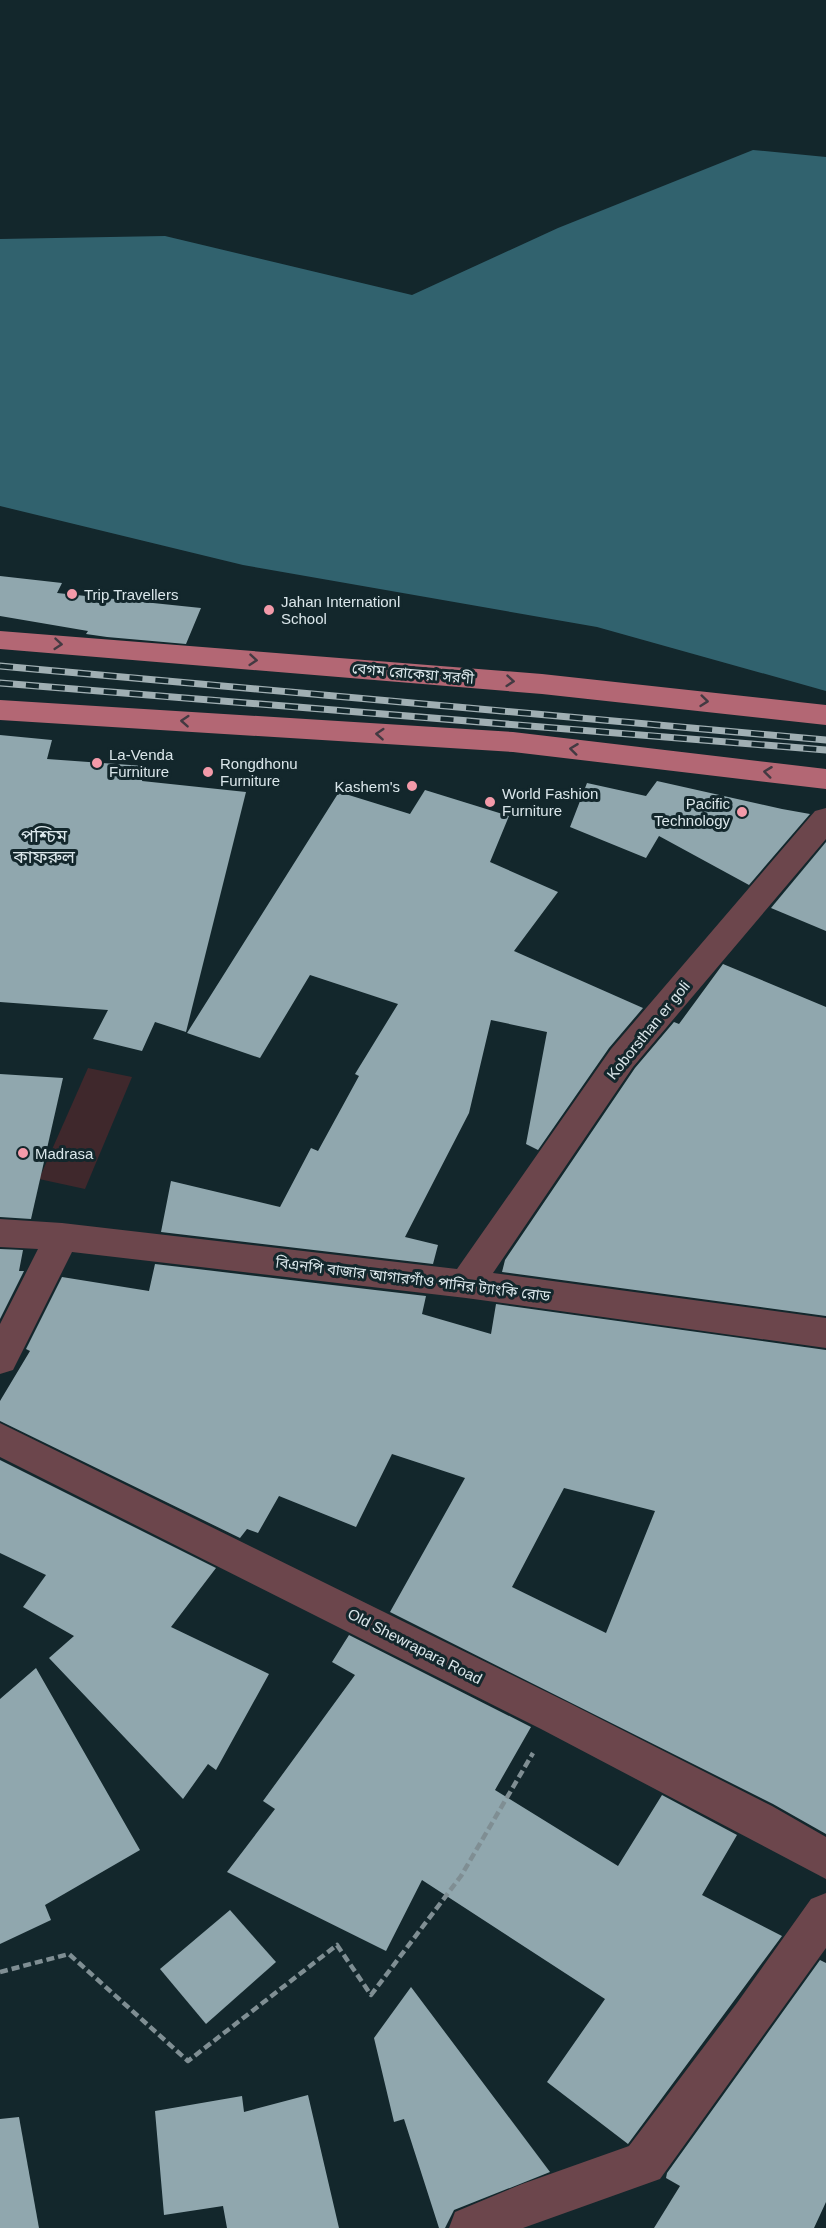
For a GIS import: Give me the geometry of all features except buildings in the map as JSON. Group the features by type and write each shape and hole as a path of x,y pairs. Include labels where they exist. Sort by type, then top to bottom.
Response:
{"main road":[{"name":"বেগম রোকেয়া সরণী","path":"0,640 542,684 826,715"},
{"path":"0,710 513,742 826,779"}],"street":[{"name":"Koborsthan er goli","path":"466,1284 621,1058 826,819"},
{"name":"বিএনপি বাজার আগারগাঁও পানির ট্যাংকি রোড","path":"0,1233 62,1237 466,1284 826,1333"},
{"path":"0,1359 62,1237"},
{"name":"Old Shewrapara Road","path":"0,1439 555,1716 758,1820 826,1859"},
{"path":"471,2228 522,2206 644,2163 752,2018 826,1913"}],"path":[{"path":"0,1972 69,1954 188,2061 337,1945 371,1995 461,1876 555,1716"}],"shaded area":[{"path":"88,1068 132,1077 85,1189 39,1179"}],"water":[{"path":"753,150 826,157 826,691 597,627 243,565 0,506 0,239 165,236 412,295 558,228"}],"railway":[{"path":"0,666 826,740"},
{"path":"0,683 826,750"}],"place":[{"name":"Trip Travellers","path":"72,594"},
{"name":"Jahan Internationl School","path":"269,610"},
{"name":"La-Venda Furniture","path":"97,763"},
{"name":"Rongdhonu Furniture","path":"208,772"},
{"name":"Kashem's","path":"412,786"},
{"name":"World Fashion Furniture","path":"490,802"},
{"name":"Pacific Technology","path":"742,812"},
{"name":"Madrasa","path":"23,1153"}],"district":[{"name":"পশ্চিম কাফরুল","path":"44,846"}]}
